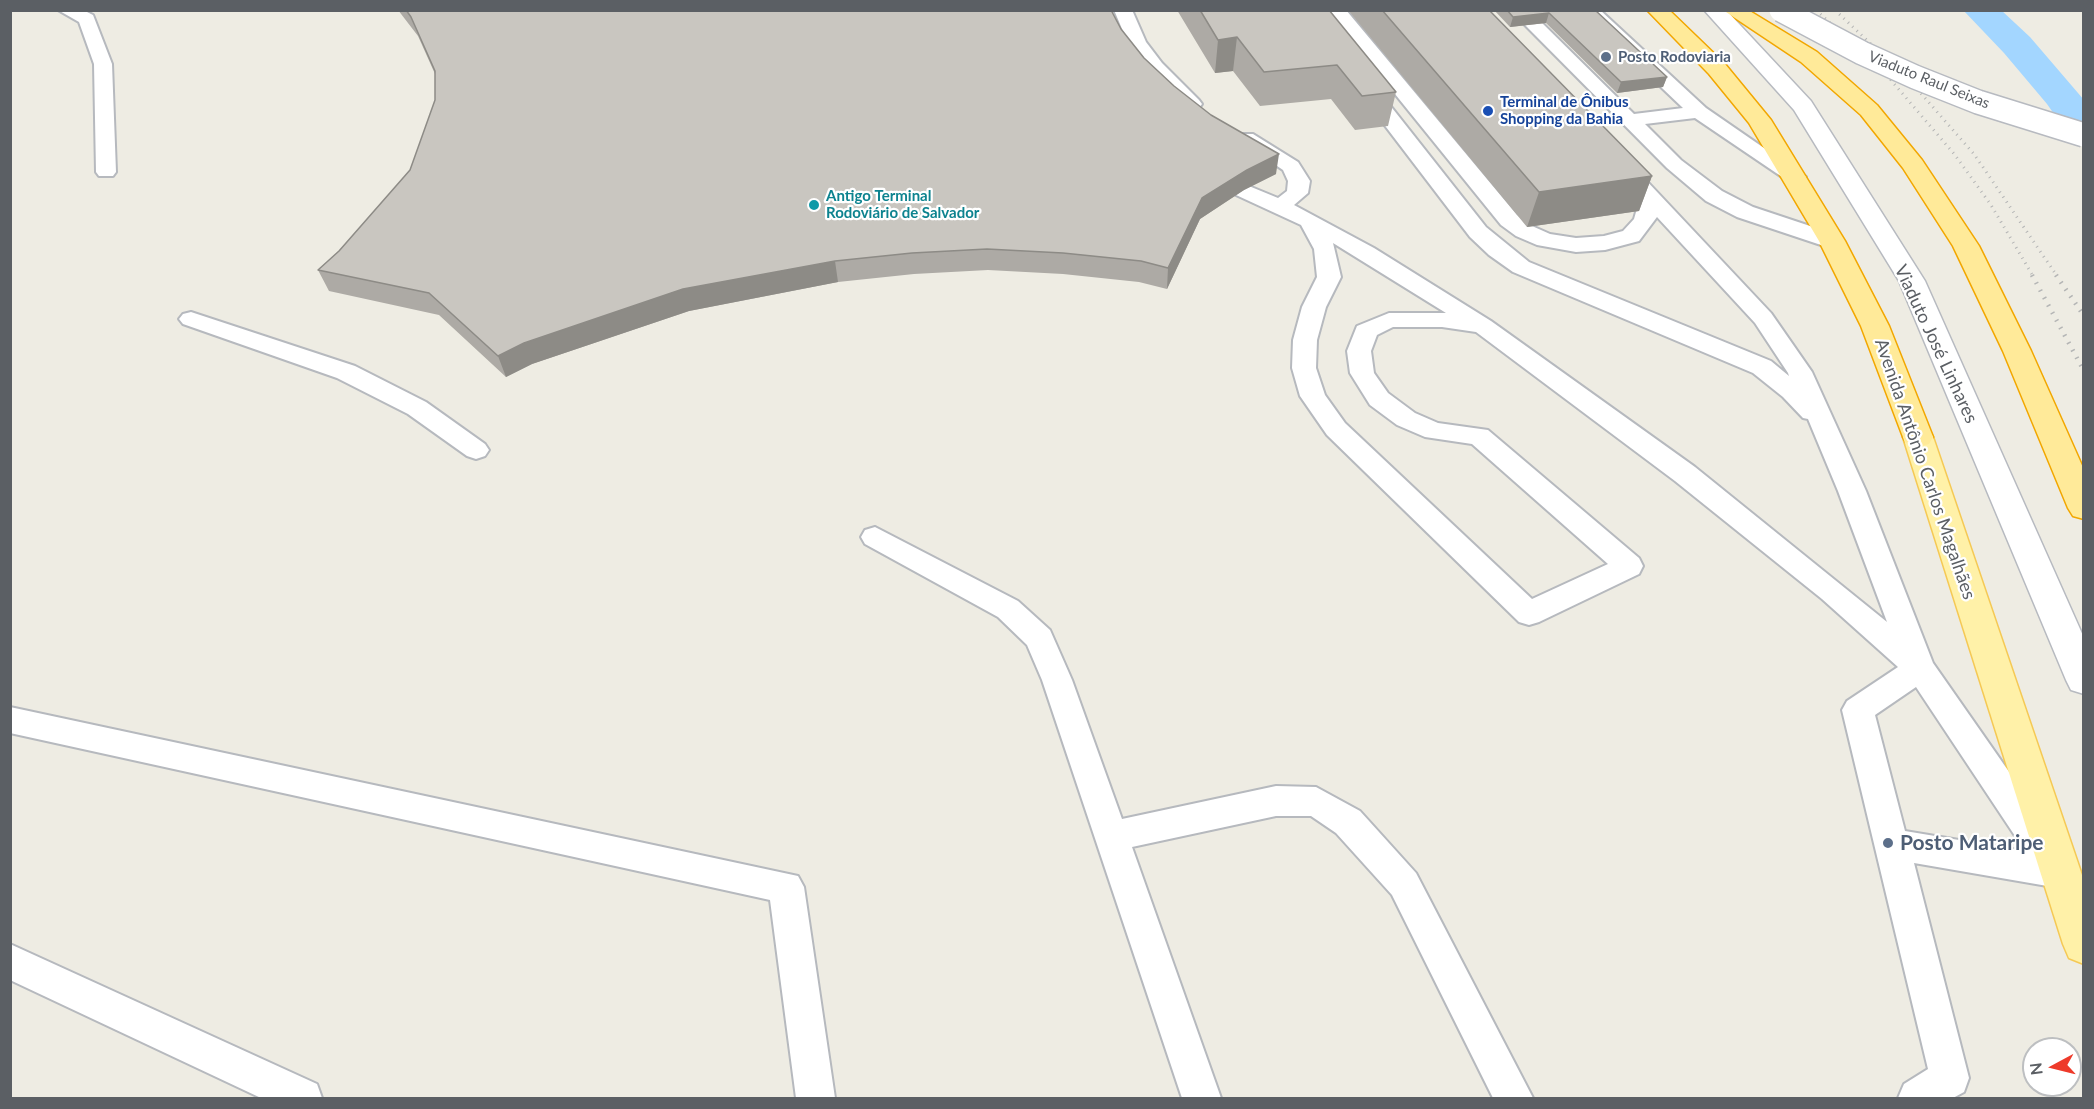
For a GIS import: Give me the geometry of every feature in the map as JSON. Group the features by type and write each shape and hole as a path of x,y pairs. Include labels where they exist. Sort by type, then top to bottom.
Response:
{"highway":[{"name":"Avenida Antônio Carlos Magalhães","path":"1657,10 1717,69 1758,120 1796,177 1832,240 1875,326 1918,437"},
{"path":"1733,10 1809,57 1869,110 1913,165 1966,246 2017,351 2084,508"}],"main road":[{"name":"Viaduto José Linhares","path":"1714,10 1803,106 1912,281 2084,680"},
{"name":"Viaduto Raul Seixas","path":"1781,10 1862,53 1915,77 1978,102 2084,135"},
{"name":"Avenida Antônio Carlos Magalhães","path":"1918,437 2084,944"}],"lane":[{"path":"67,10 87,19 103,64 105,172"},
{"path":"1123,10 1137,43 1155,67 1178,92 1207,115"},
{"path":"1336,10 1509,220 1524,231 1545,240 1576,245 1605,243 1631,236 1645,221 1651,196"},
{"path":"1589,10 1698,112 1796,177"},
{"path":"1533,24 1674,164 1714,196 1745,212 1832,240"},
{"path":"1357,76 1478,232 1497,250 1521,267 1762,367 1792,391 1827,430"},
{"path":"1630,120 1698,112"},
{"path":"1231,130 1291,166 1299,181 1297,193 1279,207"},
{"path":"1601,146 1721,271 1784,345 1800,372 1827,430 1920,668 2059,872"},
{"path":"1244,190 1310,221 1414,281 1483,326 1685,474 1832,591 1920,668"},
{"path":"1310,221 1325,249 1329,277 1314,307 1305,340 1304,368 1313,396 1336,429 1529,614 1629,566 1479,436 1434,431 1407,419 1379,399 1362,373 1359,351 1366,331 1389,320 1442,320 1483,326"},
{"path":"191,319 346,372 417,408 476,450"},
{"path":"875,537 1008,609 1039,638 1057,680 1201,1098"},
{"path":"1918,1098 1950,1078 1858,710 1920,668"},
{"path":"10,720 786,887 816,1098"},
{"path":"1111,836 1276,801 1316,802 1348,822 1404,884 1514,1098"},
{"path":"1890,843 2059,872"},
{"path":"10,962 303,1098"}],"building":[{"name":"Antigo Terminal Rodoviário de Salvador","path":"406,10 1111,10 1121,29 1144,58 1174,86 1211,115 1279,154 1247,170 1202,198 1168,268 1141,261 1063,253 987,249 912,253 835,261 683,289 524,343 498,356 429,293 318,270 339,251 410,170 435,100 435,71"},
{"path":"1200,10 1329,10 1396,92 1362,96 1337,65 1264,72 1237,37 1218,40"},
{"path":"1382,10 1489,10 1652,176 1539,192"},
{"path":"1507,10 1595,10 1667,77 1621,82 1549,13 1513,17"}],"waterway":[{"path":"1980,10 2017,45 2061,96 2084,128"}],"railway":[{"path":"1816,10 1890,79 1955,155 1991,205 2033,276"},
{"path":"1835,10 1910,81 1974,154 2057,276"},
{"path":"2032,275 2084,371"},
{"path":"2056,275 2084,316"}],"place":[{"name":"Posto Rodoviaria","path":"1606,57"},
{"name":"Terminal de Ônibus Shopping da Bahia","path":"1488,111"},
{"name":"Antigo Terminal Rodoviário de Salvador","path":"814,205"},
{"name":"Posto Mataripe","path":"1888,843"}]}
